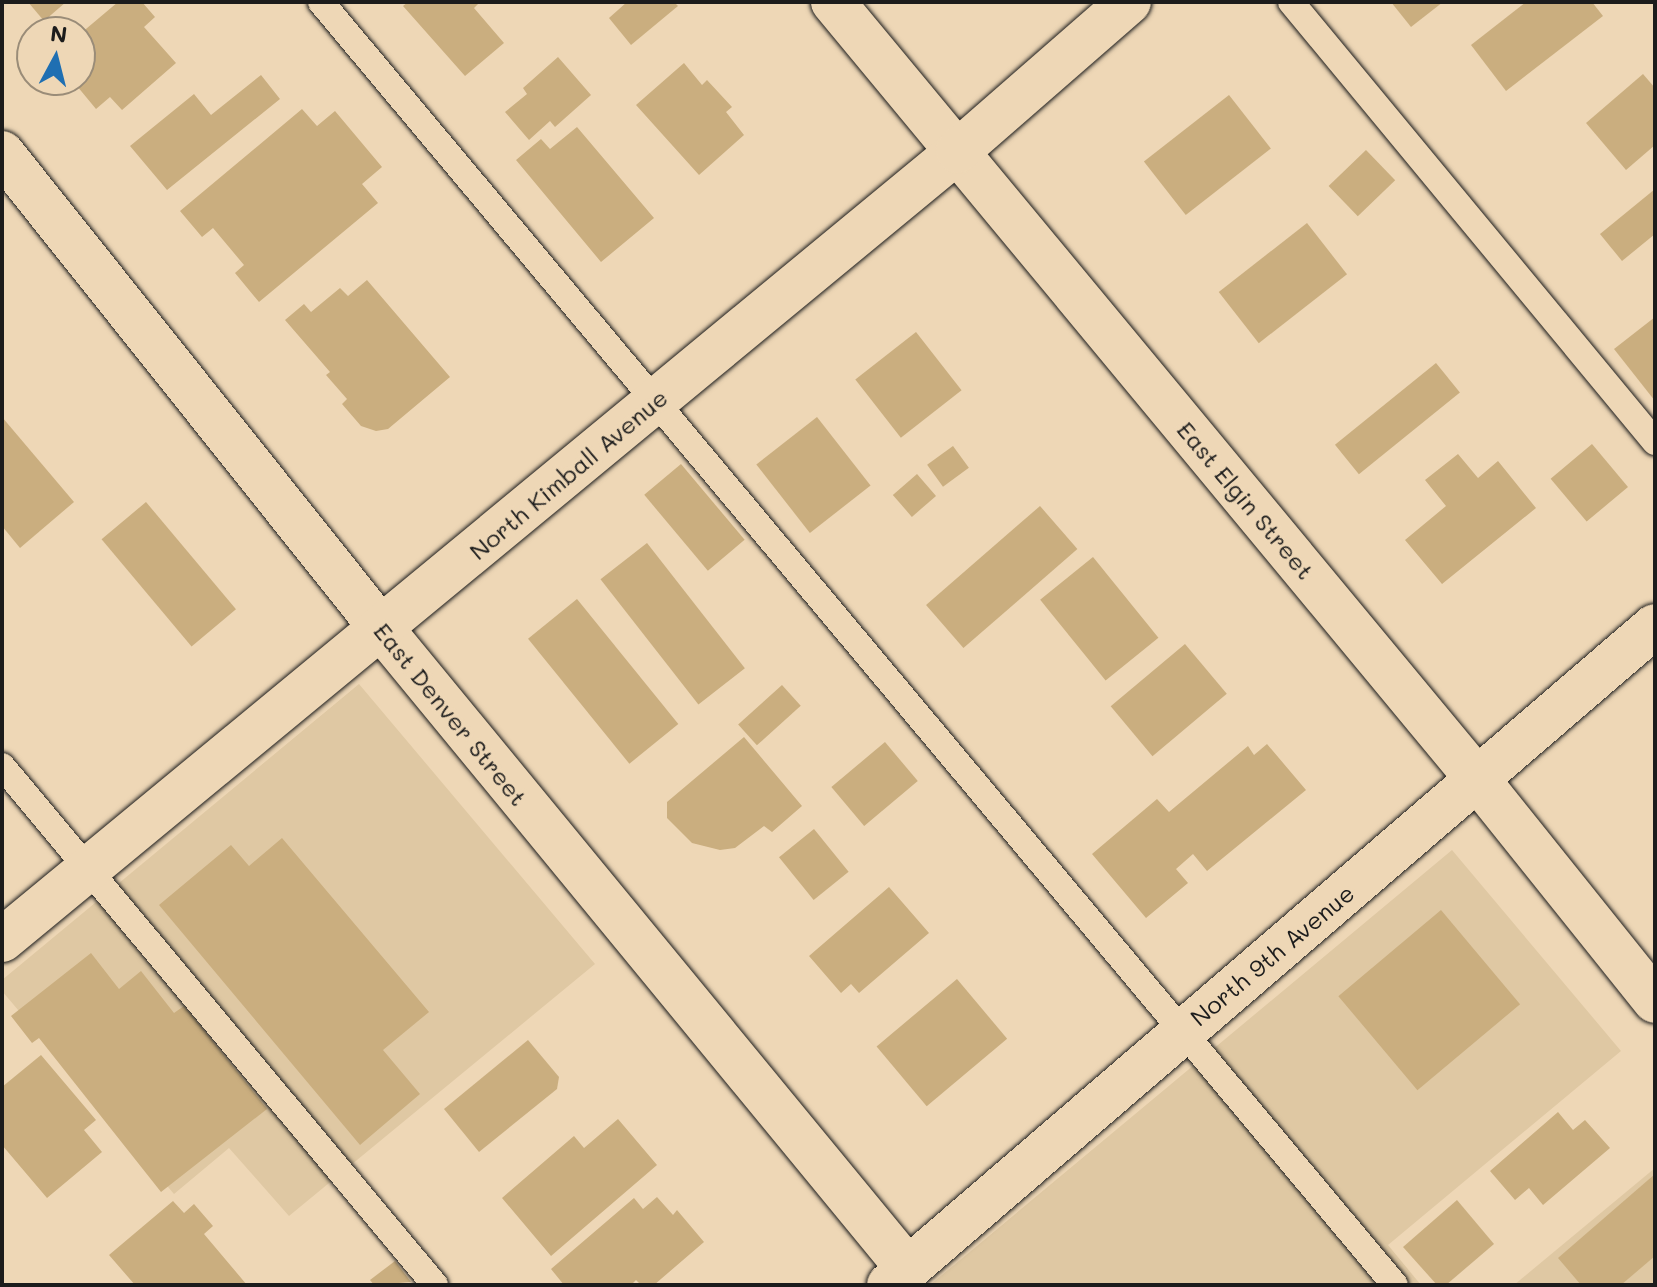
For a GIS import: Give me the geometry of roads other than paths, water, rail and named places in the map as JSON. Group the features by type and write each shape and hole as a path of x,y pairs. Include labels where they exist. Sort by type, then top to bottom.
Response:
{"street":[{"name":"East Elgin Street","path":"833,2 1478,780 1655,1001"},
{"name":"North Kimball Avenue","path":"2,940 958,151 1129,2"},
{"name":"East Denver Street","path":"2,153 898,1277"},
{"name":"North 9th Avenue","path":"898,1277 1655,626"}],"lane":[{"path":"321,2 1395,1285"},
{"path":"1291,2 1655,442"},
{"path":"2,766 435,1285"}]}
